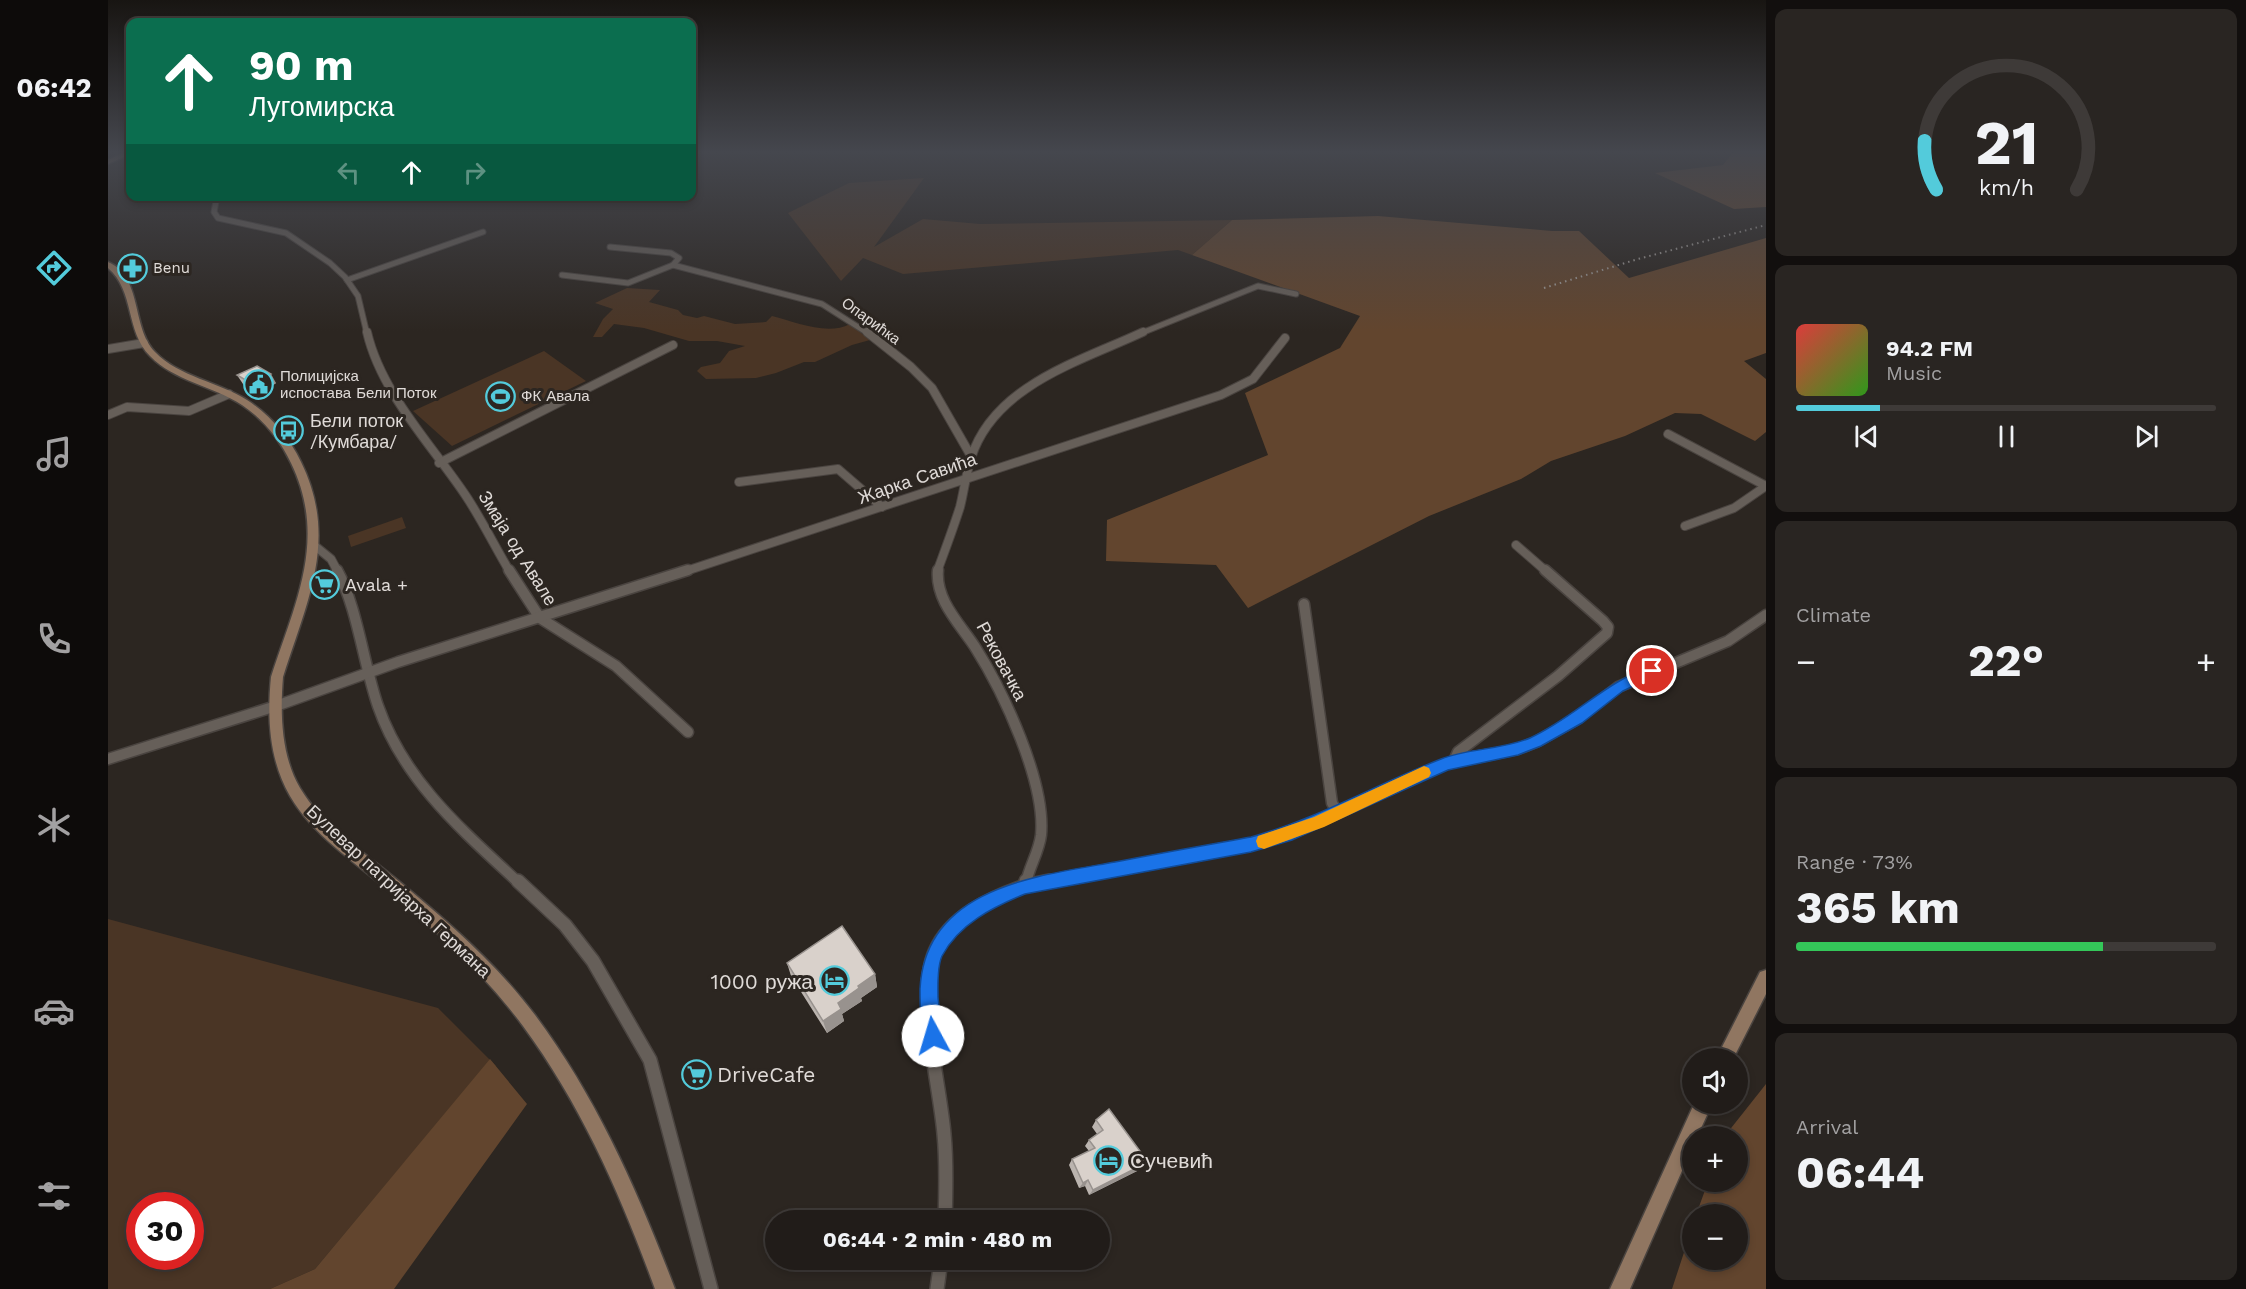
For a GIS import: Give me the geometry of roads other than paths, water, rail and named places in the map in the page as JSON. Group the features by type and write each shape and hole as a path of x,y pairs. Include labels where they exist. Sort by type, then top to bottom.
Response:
{"main road":[{"name":"Булевар патријарха Германа","path":"108,264 127,282 138,332 144,343 163,363 228,394 261,415 282,439 300,467 314,512 315,546 277,677 276,706 284,768 304,803 334,835 470,952 511,997 546,1045 602,1136 644,1232 665,1289"},
{"path":"1730,1048 1766,978"},
{"path":"1620,1289 1699,1114"}],"street":[{"name":"Змаја од Авале","path":"214,211 218,218 286,233 330,263 347,279 359,301 371,351 439,463 466,496 514,579 540,618 616,666 688,732"},
{"path":"347,279 483,232"},
{"path":"562,275 628,283 673,265 679,258 676,254 610,247"},
{"name":"Опарићка","path":"673,265 822,304 837,312 869,334 929,384 971,456"},
{"name":"Рековачка","path":"1024,886 1041,836 1037,791 993,679 944,600 936,578 960,506 971,456 1002,404 1034,383 1158,325 1258,286 1296,294"},
{"name":"Жарка Савића","path":"108,759 276,706 1221,395 1253,379 1285,339"},
{"path":"108,349 144,343"},
{"path":"439,463 673,345"},
{"path":"108,415 128,407 189,411 228,394"},
{"path":"1668,434 1766,486 1734,508 1685,526"},
{"path":"739,483 838,469 882,507"},
{"path":"1454,761 1458,752 1558,676 1607,633 1608,627 1603,621 1516,545"},
{"path":"315,546 331,559 342,579 368,674 393,744 411,772 447,816 565,925 593,961 650,1060 711,1289"},
{"path":"1304,604 1332,803 1338,813"},
{"path":"945,1210 945,1155 929,998 930,967 934,953 942,940 963,918 986,902 1024,886 1265,841 1297,831 1454,761 1518,749 1536,742 1577,719 1618,687 1737,636 1766,615"},
{"path":"937,1289 940,1270"}],"railway":[{"path":"1544,288 1638,259 1766,225"}],"place":[{"name":"Benu","path":"132,268"},
{"name":"Полицијска испостава Бели Поток","path":"259,385"},
{"name":"ФК Авала","path":"500,396"},
{"name":"Бели поток /Кумбара/","path":"289,430"},
{"name":"Avala +","path":"324,584"},
{"name":"1000 ружа","path":"834,981"},
{"name":"DriveCafe","path":"696,1074"},
{"name":"Сучевић","path":"1109,1160"}]}
